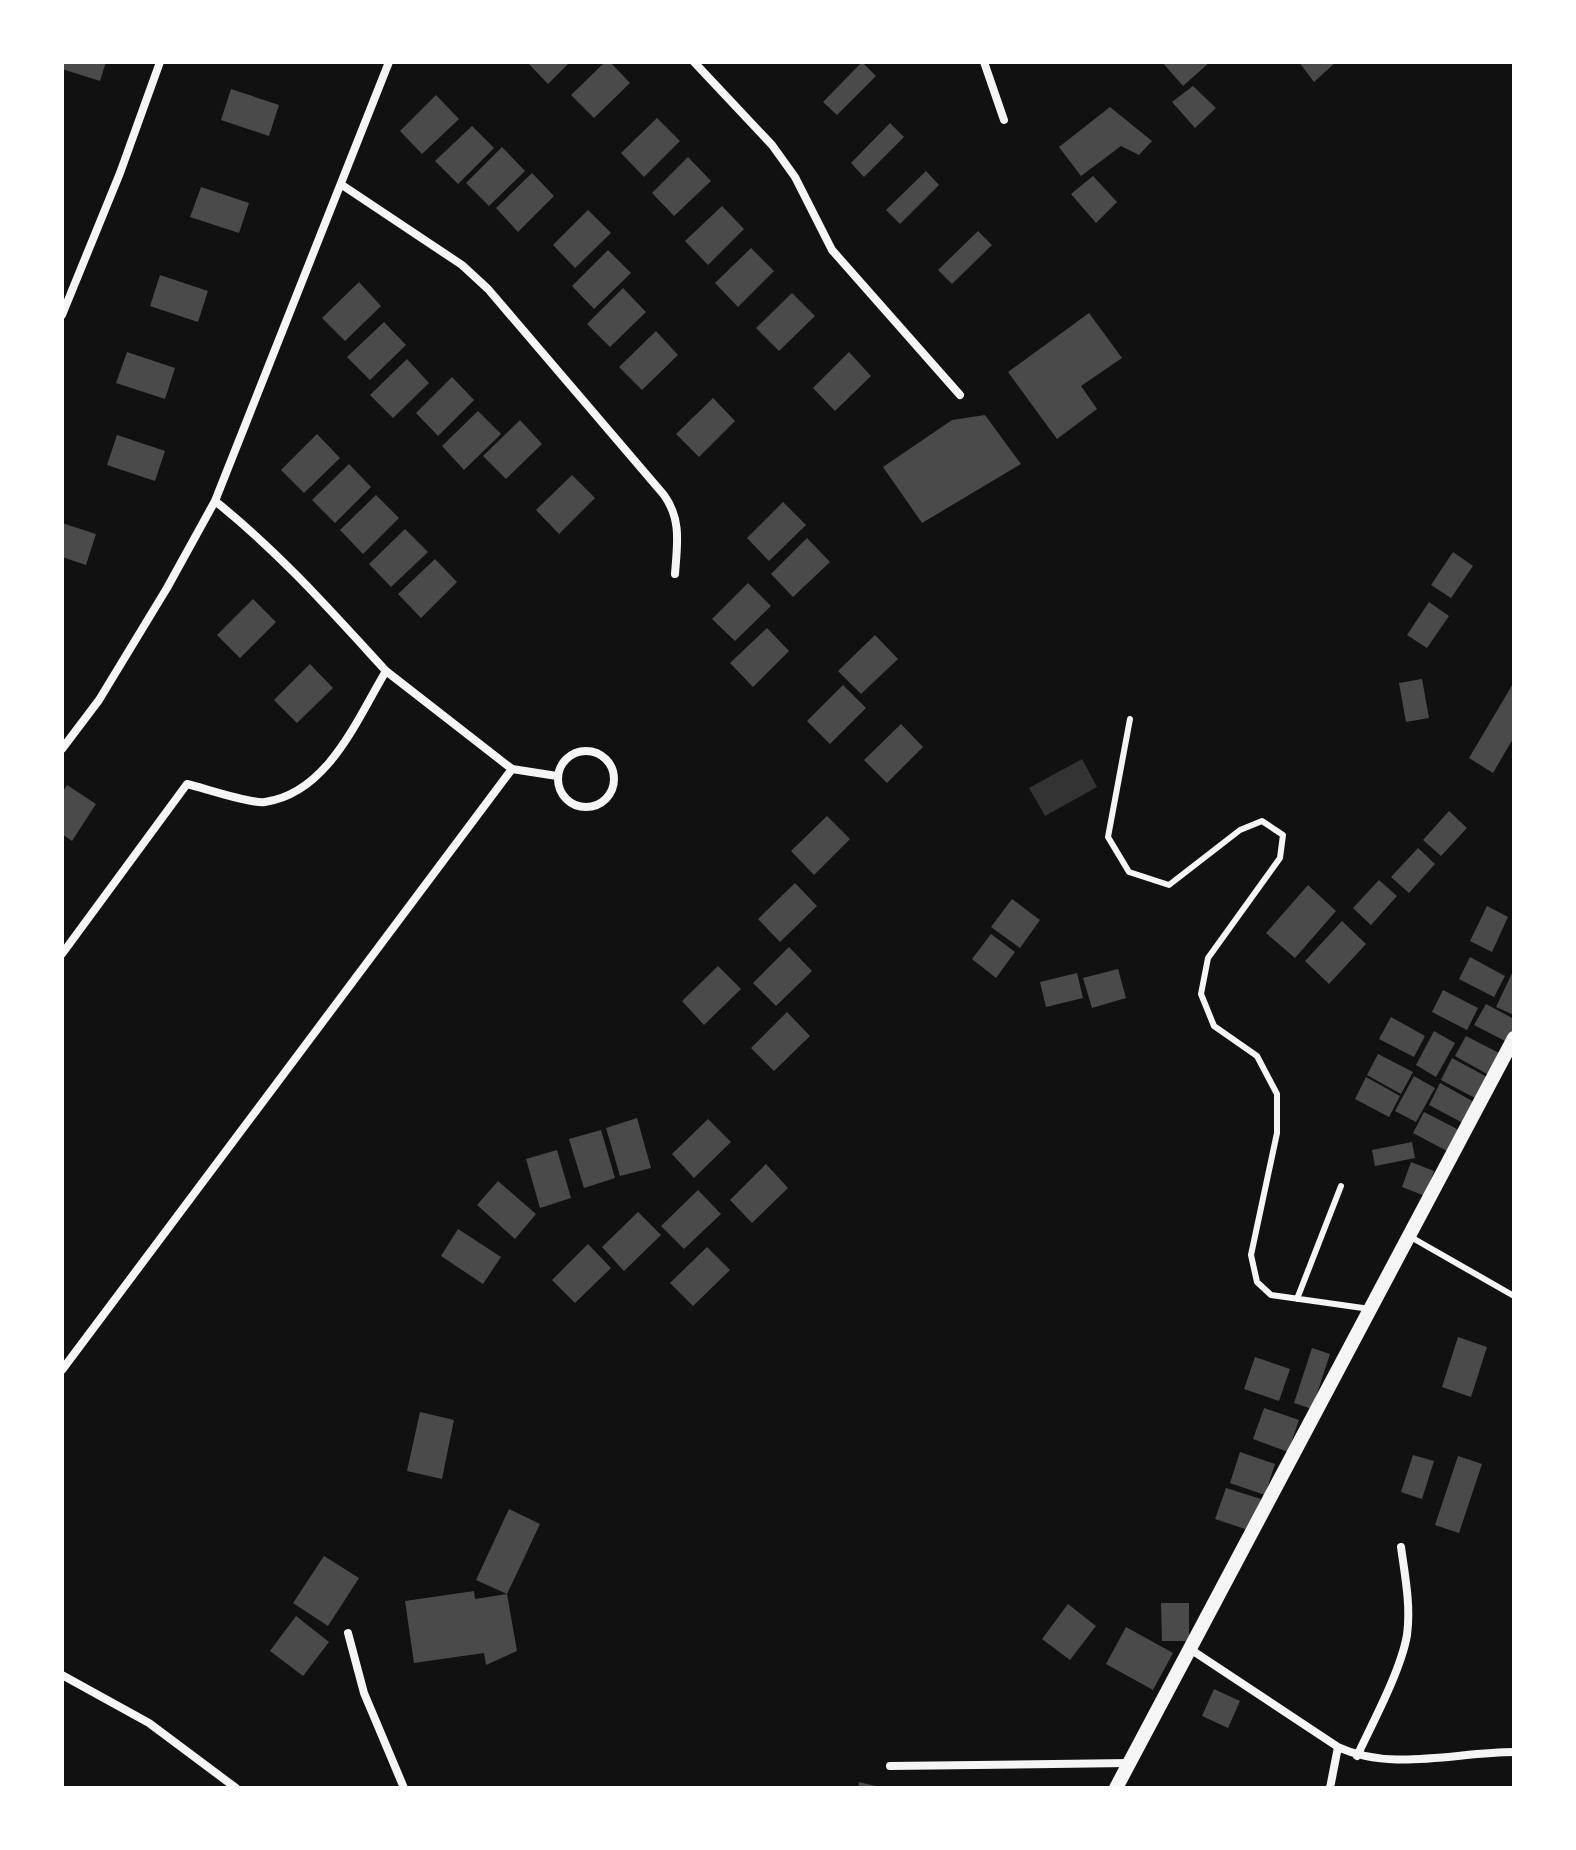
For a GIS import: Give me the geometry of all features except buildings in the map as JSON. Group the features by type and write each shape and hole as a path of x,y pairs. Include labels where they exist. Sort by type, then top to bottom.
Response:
{"street":[{"path":"62,315 120,173 160,62"},
{"path":"62,749 99,700 215,501 389,62"},
{"path":"694,62 772,145 795,177 832,250 960,395"},
{"path":"984,62 1004,120"},
{"path":"342,185 462,265 488,289 672,506 678,532 675,574"},
{"path":"215,501 297,573 386,671 512,769 557,776"},
{"path":"62,954 187,784 263,803 294,793 328,766 386,671"},
{"path":"589,750 608,761 614,782 611,793 604,801 594,807 583,808 563,797 557,776 568,756 589,750"},
{"path":"62,1370 512,769"},
{"path":"1116,1788 1514,1038"},
{"path":"1357,1756 1390,1685 1406,1638 1407,1583 1401,1547"},
{"path":"348,1633 364,1693 404,1788"},
{"path":"1190,1649 1338,1747 1357,1756 1411,1758 1514,1752"},
{"path":"62,1675 149,1723 236,1788"},
{"path":"1330,1788 1338,1747"},
{"path":"890,1766 1128,1763"}],"lane":[{"path":"1130,719 1108,837 1129,872 1169,885 1240,830 1262,821 1283,835 1280,858 1208,958 1201,994 1214,1026 1257,1056 1277,1094 1277,1133 1251,1255 1257,1282 1271,1295 1370,1309"},
{"path":"1297,1299 1341,1186"},
{"path":"1409,1236 1514,1296"}],"shaded area":[{"path":"1082,759 1097,787 1045,816 1029,788"}]}
